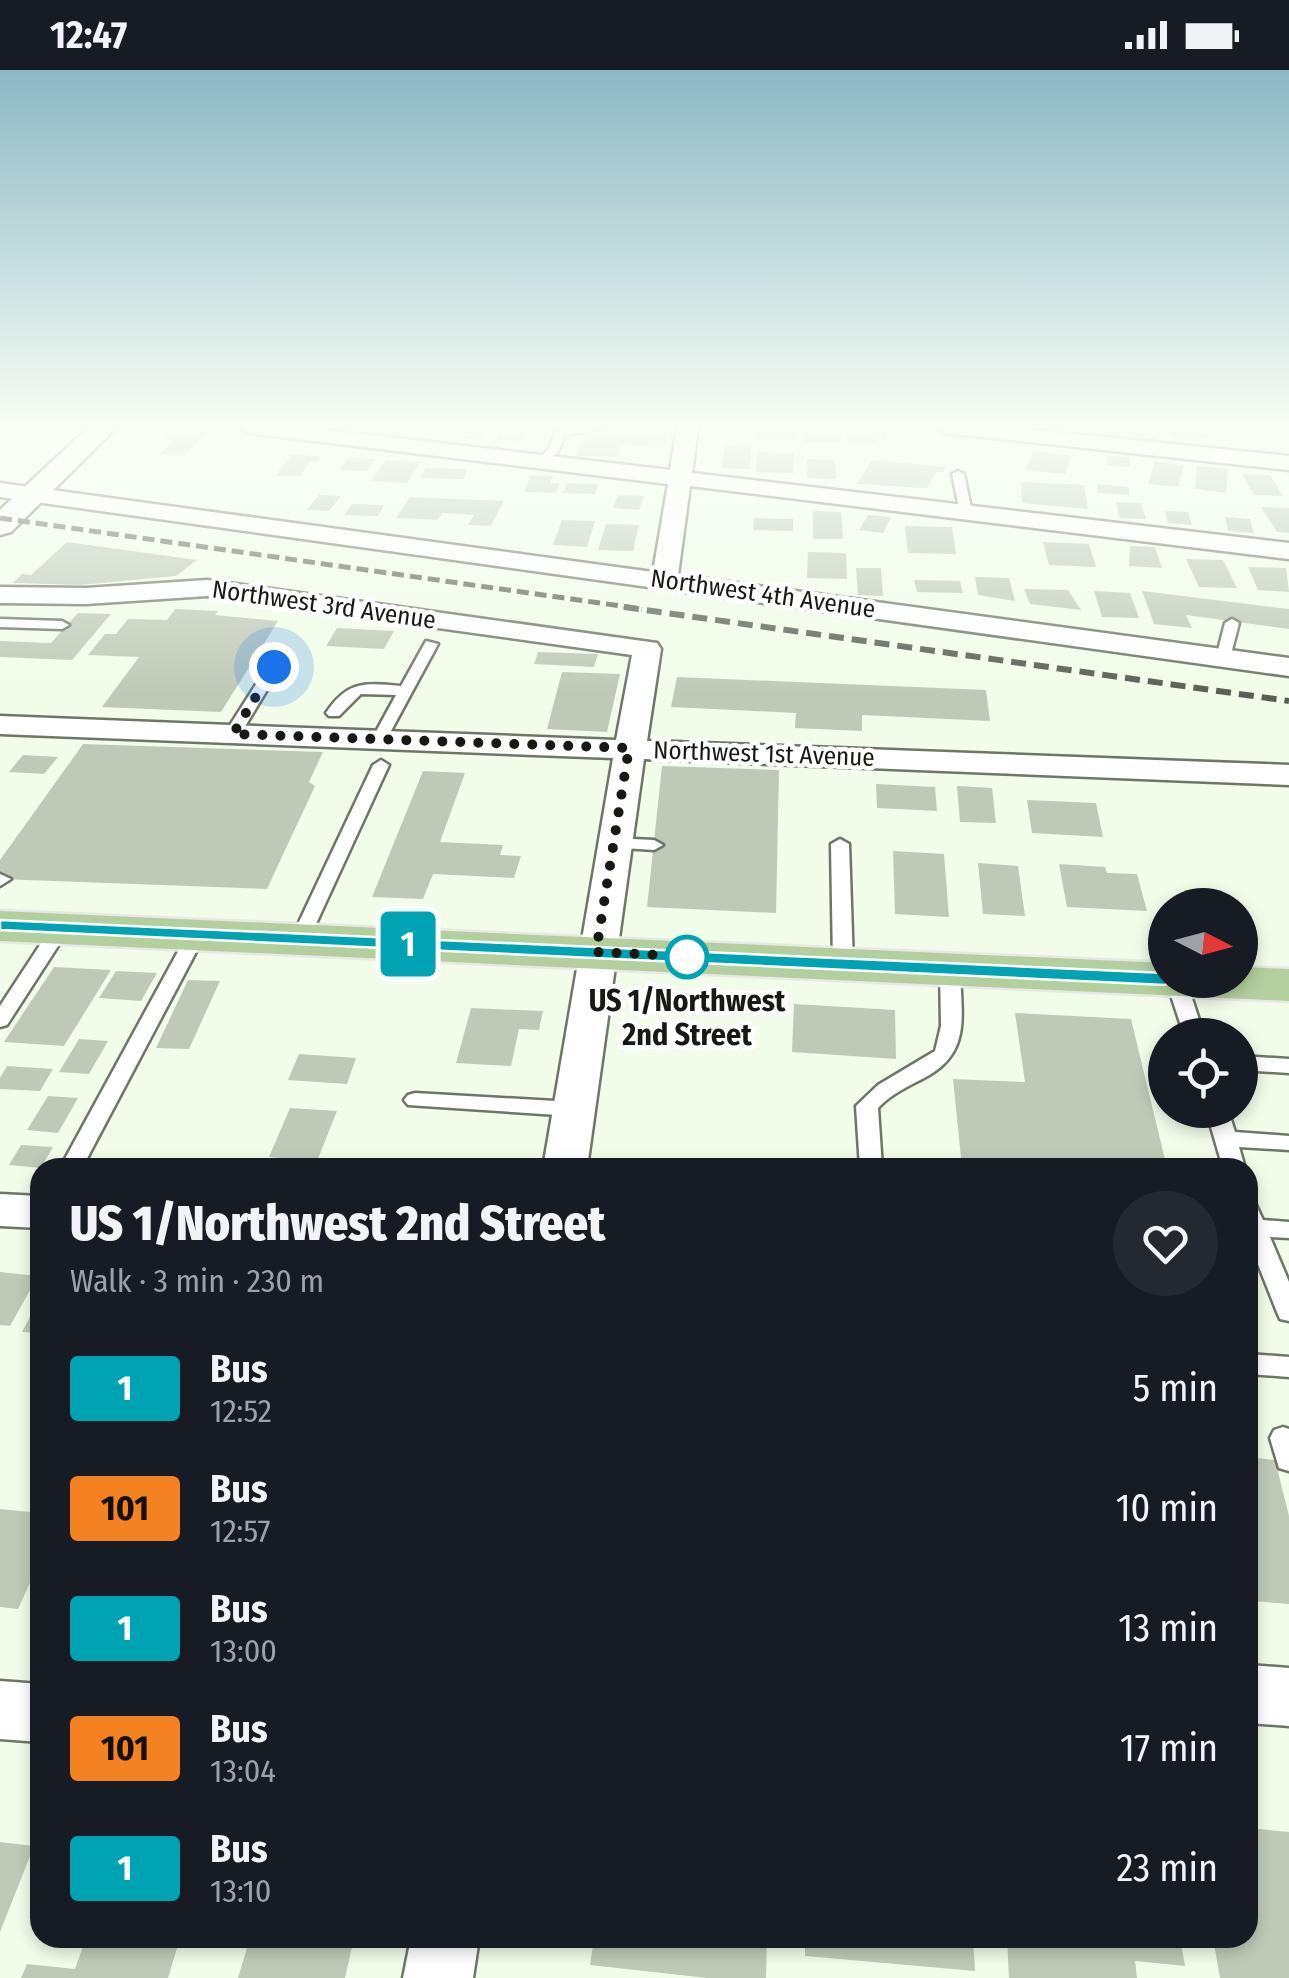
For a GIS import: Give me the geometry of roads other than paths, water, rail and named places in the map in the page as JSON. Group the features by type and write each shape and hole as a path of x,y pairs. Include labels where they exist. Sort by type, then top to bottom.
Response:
{"main road":[{"path":"1,895 60,929 1148,978"},
{"path":"1258,984 1289,985"}],"street":[{"name":"Northwest 4th Avenue","path":"194,516 1289,667"},
{"path":"664,581 675,516"},
{"path":"984,516 1289,551"},
{"name":"Northwest 3rd Avenue","path":"0,595 86,596 207,588 647,650 629,748"},
{"name":"Northwest 1st Avenue","path":"0,725 102,737 233,734 380,752 629,748 1289,775"},
{"path":"566,1158 629,748"},
{"path":"0,1210 30,1212"},
{"path":"1258,1695 1289,1697"},
{"path":"0,1710 30,1712"},
{"path":"438,1978 443,1948"}],"lane":[{"path":"0,623 62,625"},
{"path":"1222,658 1232,624"},
{"path":"300,940 405,691 431,644"},
{"path":"233,734 274,667"},
{"path":"334,714 346,693 405,691"},
{"path":"613,843 654,844"},
{"path":"840,844 843,964"},
{"path":"0,1021 60,929"},
{"path":"76,1158 196,935"},
{"path":"871,1158 868,1106 878,1092 944,1055 950,1039 950,969"},
{"path":"1258,1064 1289,1066"},
{"path":"414,1100 573,1109"},
{"path":"1223,1128 1231,1158"},
{"path":"1226,1139 1289,1142"},
{"path":"1258,1221 1289,1230"},
{"path":"1258,1238 1289,1312"},
{"path":"1258,1365 1289,1367"}],"railway":[{"path":"0,518 642,609"},
{"path":"624,607 1289,701"}],"place":[{"name":"US 1/Northwest 2nd Street","path":"687,957"}]}
